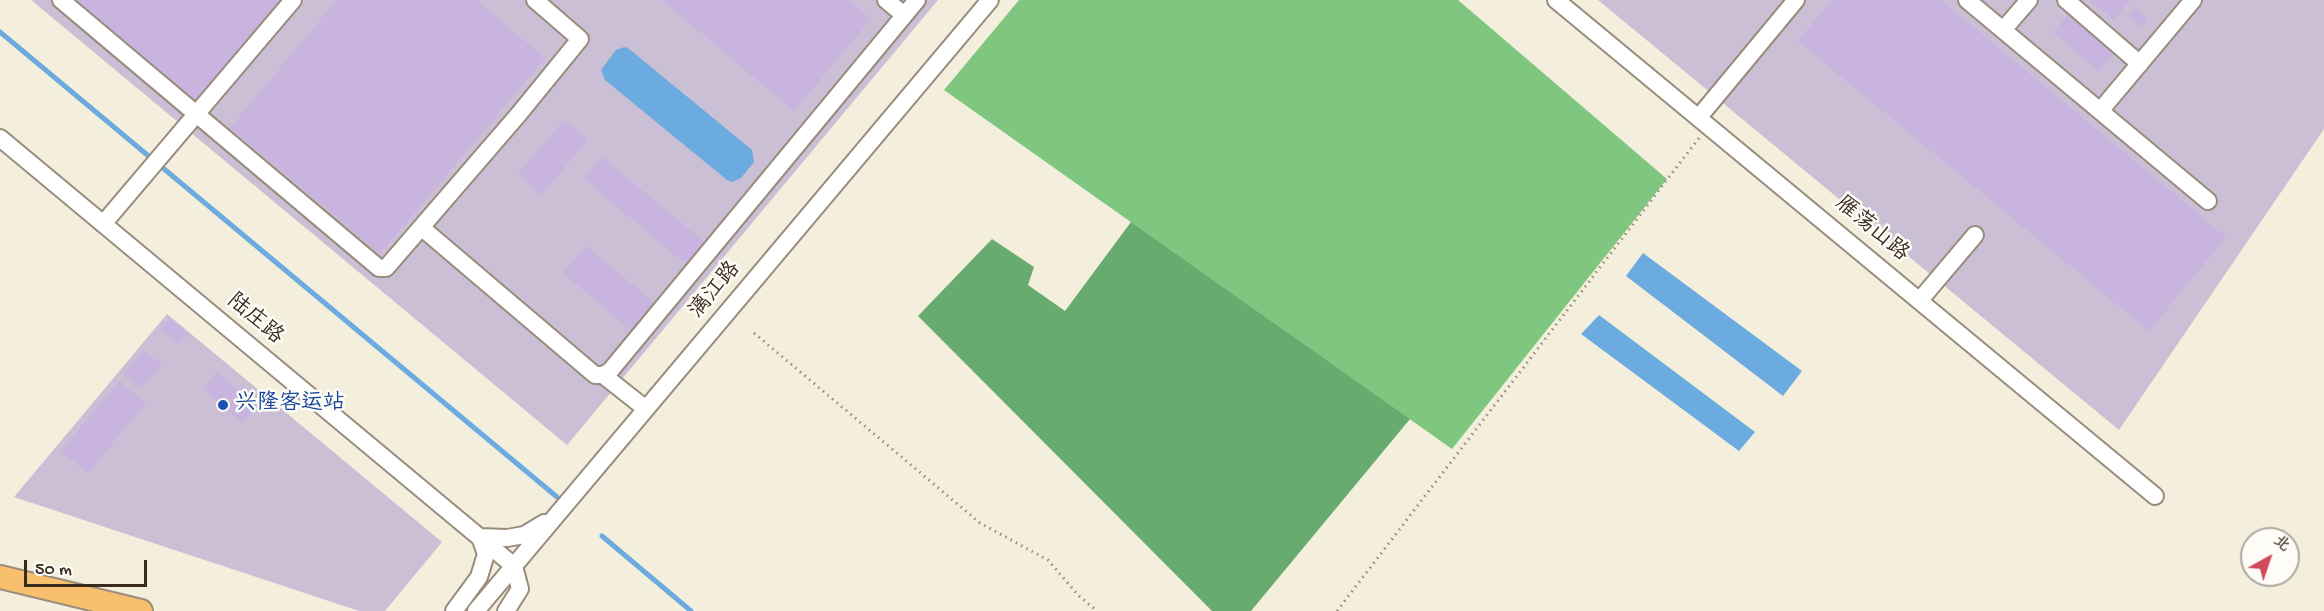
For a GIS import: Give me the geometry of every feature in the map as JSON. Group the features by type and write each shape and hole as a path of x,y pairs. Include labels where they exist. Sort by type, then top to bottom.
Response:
{"highway":[{"path":"0,577 141,611"}],"street":[{"path":"61,0 379,268 386,268 422,228 580,39 535,0"},
{"path":"103,224 293,0"},
{"path":"886,0 904,15"},
{"path":"422,228 595,375 603,375 610,371 917,0"},
{"name":"漓江路","path":"476,611 990,0"},
{"name":"雁荡山路","path":"1556,0 2155,496"},
{"path":"1704,121 1796,0"},
{"path":"1967,0 2208,201"},
{"path":"2003,30 2029,0"},
{"path":"2066,0 2140,64"},
{"path":"2100,111 2193,0"},
{"name":"陆庄路","path":"0,138 514,566"},
{"path":"1920,300 1975,235"},
{"path":"603,375 646,409"},
{"path":"454,611 479,577 486,554 480,537 507,538 524,535 555,517"},
{"path":"506,611 520,589 514,566"}],"path":[{"path":"1337,611 1704,121"},
{"path":"754,333 980,523 1048,560 1078,595 1097,611"}],"shaded area":[{"path":"31,0 938,0 567,445"},
{"path":"1598,0 2324,0 2324,129 2119,430"},
{"path":"167,314 442,542 385,611 359,611 14,497"}],"green space":[{"path":"1019,0 1458,0 1667,179 1452,449 944,90"},
{"path":"1131,222 1410,419 1251,611 1212,611 918,316 992,239 1034,267 1028,285 1065,311"}],"water":[{"path":"624,47 752,150 754,162 741,178 732,182 727,180 605,80 601,70 616,50"},
{"path":"1643,253 1802,371 1783,396 1626,276"},
{"path":"1599,315 1755,432 1739,451 1581,334"}],"building":[{"path":"76,0 281,0 196,101"},
{"path":"337,0 476,0 545,58 380,254 230,128"},
{"path":"662,0 849,0 871,19 794,111"},
{"path":"1832,0 1941,0 2226,237 2149,331 1798,41"},
{"path":"2089,0 2130,0 2114,20"},
{"path":"2134,7 2148,19 2142,27 2128,15"},
{"path":"2068,15 2114,53 2099,72 2053,32"},
{"path":"565,119 588,140 541,195 518,174"},
{"path":"602,157 707,244 688,266 584,179"},
{"path":"586,246 656,304 633,332 563,273"},
{"path":"169,318 188,334 179,345 160,329"},
{"path":"144,350 162,365 141,389 123,374"},
{"path":"217,372 257,406 243,423 203,389"},
{"path":"119,381 146,403 88,473 61,451"}],"waterway":[{"path":"0,32 557,497"},
{"path":"602,536 691,611"}],"place":[{"name":"兴隆客运站","path":"223,405"}]}
